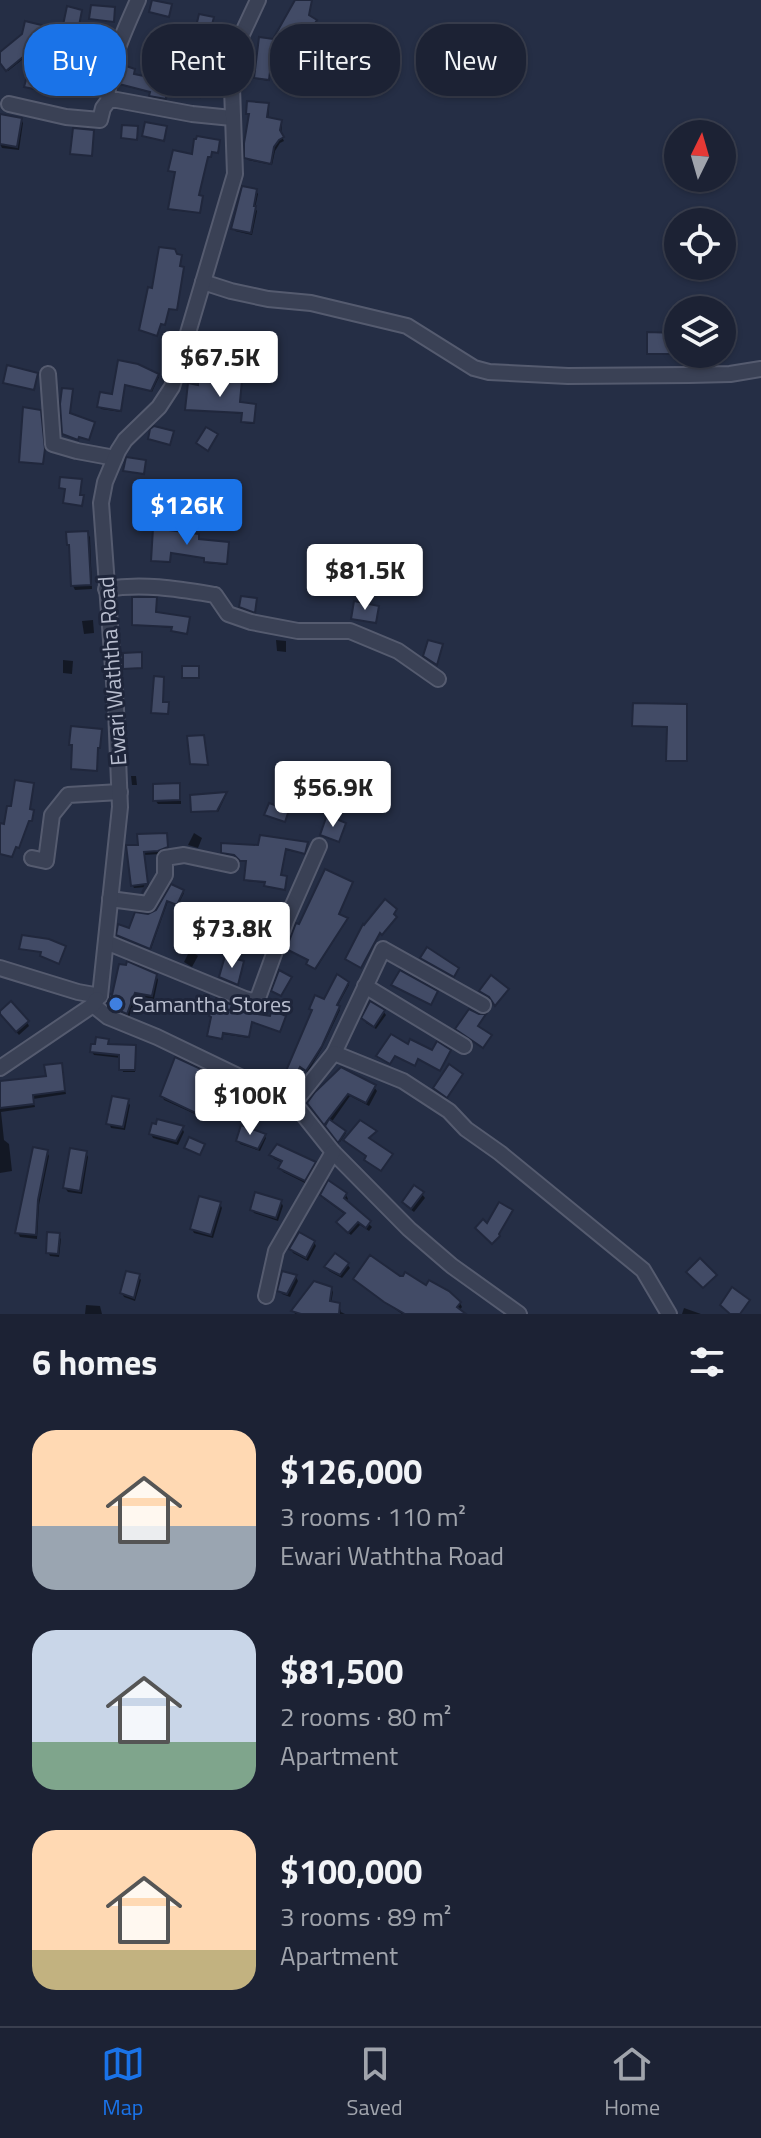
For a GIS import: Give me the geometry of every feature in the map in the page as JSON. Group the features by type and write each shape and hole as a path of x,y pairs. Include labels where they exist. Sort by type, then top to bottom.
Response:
{"street":[{"path":"109,100 106,91 116,55 138,0"},
{"name":"Ewari Waththa Road","path":"96,1000 106,942 120,807 101,503 105,482 125,440 159,407 172,387 235,174 231,58 258,0"},
{"path":"9,104 66,117 100,120 109,100"},
{"path":"109,100 232,118"},
{"path":"203,282 268,299 311,303 407,326 474,368 489,372 568,376 674,375 730,374 761,369"},
{"path":"48,374 53,444 115,458"},
{"path":"106,589 131,585 175,588 215,595 228,614 251,622 298,631 350,631 398,651 438,679"},
{"path":"32,858 46,861 52,815 68,795 120,792"},
{"path":"106,942 252,1001 258,998 286,921 319,846"},
{"path":"110,899 148,904 165,875 165,858 184,855 231,865"},
{"path":"294,1103 334,1053 383,949 483,1005"},
{"path":"0,968 96,1000 108,1017 157,1037 294,1103 333,1152 430,1249 519,1314"},
{"path":"365,986 464,1046"},
{"path":"0,1068 96,1000"},
{"path":"334,1053 403,1081 449,1111 466,1129 500,1153 643,1270 669,1314"},
{"path":"266,1296 276,1251 333,1152"}],"building":[{"path":"152,0 172,4 169,17 149,12"},
{"path":"295,0 312,0 309,15 317,20 315,24 281,24"},
{"path":"91,5 115,7 114,22 89,19"},
{"path":"67,6 82,10 79,24 63,24"},
{"path":"199,14 214,17 212,24 197,24"},
{"path":"24,25 24,56 6,71 0,63 0,52 22,34"},
{"path":"259,37 270,39 269,80 254,78"},
{"path":"126,66 135,69 134,74 142,76 142,90 126,86"},
{"path":"247,101 269,103 267,117 282,120 280,130 284,137 274,147 271,164 244,158 249,114 246,114"},
{"path":"0,114 22,118 17,147 0,144"},
{"path":"145,122 167,126 164,141 142,136"},
{"path":"122,125 138,126 137,140 121,138"},
{"path":"73,128 94,130 92,156 70,154"},
{"path":"197,136 220,140 218,153 212,152 208,157 199,195 203,196 200,213 168,209 175,172 168,171 173,150 192,154"},
{"path":"242,186 257,189 251,233 231,229"},
{"path":"159,247 175,249 177,254 182,255 180,266 184,267 177,310 169,309 165,325 161,324 157,336 139,330 148,287 152,288"},
{"path":"647,332 664,333 664,354 647,354"},
{"path":"118,360 138,364 159,374 151,391 125,385 121,411 97,407 100,392 112,394"},
{"path":"7,365 38,373 34,390 3,383"},
{"path":"221,378 242,380 240,402 256,404 254,423 241,422 242,413 185,410 188,383 198,385 198,380 220,383"},
{"path":"62,388 73,389 70,413 95,422 89,440 62,434"},
{"path":"23,407 41,410 45,449 43,464 19,462"},
{"path":"154,426 174,431 170,445 148,439"},
{"path":"206,427 218,434 208,451 196,443"},
{"path":"126,457 146,460 144,474 123,471"},
{"path":"60,477 82,479 82,506 63,503 65,489 59,488"},
{"path":"153,528 199,534 199,539 229,542 227,564 204,562 204,558 171,553 170,562 151,561"},
{"path":"88,531 91,585 71,586 66,532"},
{"path":"241,596 257,598 255,613 239,607"},
{"path":"132,597 157,597 156,612 190,617 187,634 171,631 172,627 132,625"},
{"path":"354,601 379,606 376,623 351,619"},
{"path":"428,640 443,644 437,665 423,656"},
{"path":"142,652 142,668 123,669 123,653"},
{"path":"182,666 199,666 199,678 182,678"},
{"path":"154,676 164,677 163,702 169,702 168,714 151,713"},
{"path":"633,703 687,704 687,761 666,761 667,727 632,726"},
{"path":"71,726 102,729 97,771 71,769"},
{"path":"204,735 208,765 190,764 187,736"},
{"path":"15,780 34,783 30,809 34,810 32,821 29,821 19,848 16,847 12,857 0,854 0,823 4,824 7,806 11,806"},
{"path":"180,783 180,800 153,801 153,784"},
{"path":"227,792 217,811 191,812 190,795"},
{"path":"269,803 289,810 285,822 264,815"},
{"path":"327,815 346,823 339,842 320,835"},
{"path":"167,833 168,847 144,852 148,884 142,893 146,884 131,886 126,845 138,845 137,834"},
{"path":"260,835 308,842 305,854 286,849 281,875 287,876 285,890 264,886 265,882 244,880 246,861 221,853 221,843 258,845"},
{"path":"325,869 353,882 339,914 348,918 315,969 306,964 308,960 286,949 296,923 299,924"},
{"path":"171,884 184,890 177,905 167,901 150,949 116,935 118,924 129,928 135,912 148,914 156,910"},
{"path":"385,899 397,909 394,914 397,917 382,935 380,933 361,968 345,959 363,924"},
{"path":"236,917 258,929 250,942 229,930"},
{"path":"22,935 49,939 66,946 59,964 40,956 41,952 19,949"},
{"path":"427,947 459,968 454,977 420,958"},
{"path":"225,956 244,961 238,985 219,977"},
{"path":"127,961 157,974 152,996 135,993 127,1014 107,1003 112,995 119,964 126,965"},
{"path":"279,970 292,977 281,996 271,991"},
{"path":"400,970 438,991 431,1005 391,985"},
{"path":"337,974 349,982 322,1046 306,1071 300,1067 289,1089 280,1085 312,1010 309,1009 315,995 324,999"},
{"path":"491,975 509,989 495,1006 489,997 479,991"},
{"path":"216,998 232,1005 230,1010 270,1016 272,1010 286,1016 280,1032 252,1022 249,1037 223,1033 222,1039 207,1036 209,1016"},
{"path":"11,1001 29,1021 16,1032 0,1014"},
{"path":"370,1001 385,1010 374,1027 361,1018"},
{"path":"469,1009 486,1014 478,1026 492,1035 483,1048 455,1029"},
{"path":"391,1034 408,1044 410,1039 432,1050 437,1041 451,1050 440,1071 418,1059 415,1066 395,1056 390,1064 376,1056"},
{"path":"96,1037 109,1039 108,1044 136,1045 135,1070 119,1070 119,1055 90,1052"},
{"path":"175,1057 218,1077 212,1094 216,1097 206,1118 160,1096"},
{"path":"62,1063 65,1091 33,1095 34,1104 0,1108 0,1081 46,1076 44,1065"},
{"path":"449,1064 463,1074 447,1098 433,1088"},
{"path":"341,1067 376,1085 366,1103 348,1094 324,1125 307,1103"},
{"path":"112,1096 129,1099 123,1127 106,1124"},
{"path":"157,1119 184,1126 176,1141 149,1134 152,1123 156,1124"},
{"path":"329,1119 346,1131 338,1143 325,1126"},
{"path":"360,1120 377,1131 369,1138 393,1154 381,1171 343,1140"},
{"path":"241,1125 266,1134 258,1149 236,1141"},
{"path":"189,1137 205,1144 200,1155 184,1148"},
{"path":"277,1144 316,1162 305,1181 278,1168 282,1161 269,1155"},
{"path":"33,1147 48,1150 38,1200 36,1235 15,1233"},
{"path":"70,1148 87,1151 80,1191 63,1188"},
{"path":"328,1180 347,1193 344,1198 371,1221 366,1228 358,1222 348,1233 336,1222 345,1213 320,1195"},
{"path":"414,1185 424,1192 411,1209 402,1202"},
{"path":"255,1192 282,1200 276,1218 250,1210"},
{"path":"199,1196 221,1202 211,1235 190,1229"},
{"path":"499,1202 513,1210 500,1236 492,1244 475,1228 483,1219 487,1223"},
{"path":"47,1232 60,1233 58,1254 46,1253"},
{"path":"299,1232 315,1241 306,1258 289,1249"},
{"path":"335,1253 349,1263 340,1275 324,1267"},
{"path":"370,1255 400,1276 405,1272 426,1285 429,1280 449,1291 461,1302 457,1307 466,1314 405,1314 384,1302 353,1279"},
{"path":"700,1258 717,1275 703,1288 686,1272"},
{"path":"126,1271 140,1274 134,1298 120,1293"},
{"path":"282,1271 297,1275 287,1294 277,1291"},
{"path":"314,1281 332,1287 330,1301 340,1303 339,1314 291,1311"},
{"path":"732,1287 750,1300 740,1314 730,1314 720,1305"}],"place":[{"name":"Samantha Stores","path":"116,1004"}]}
